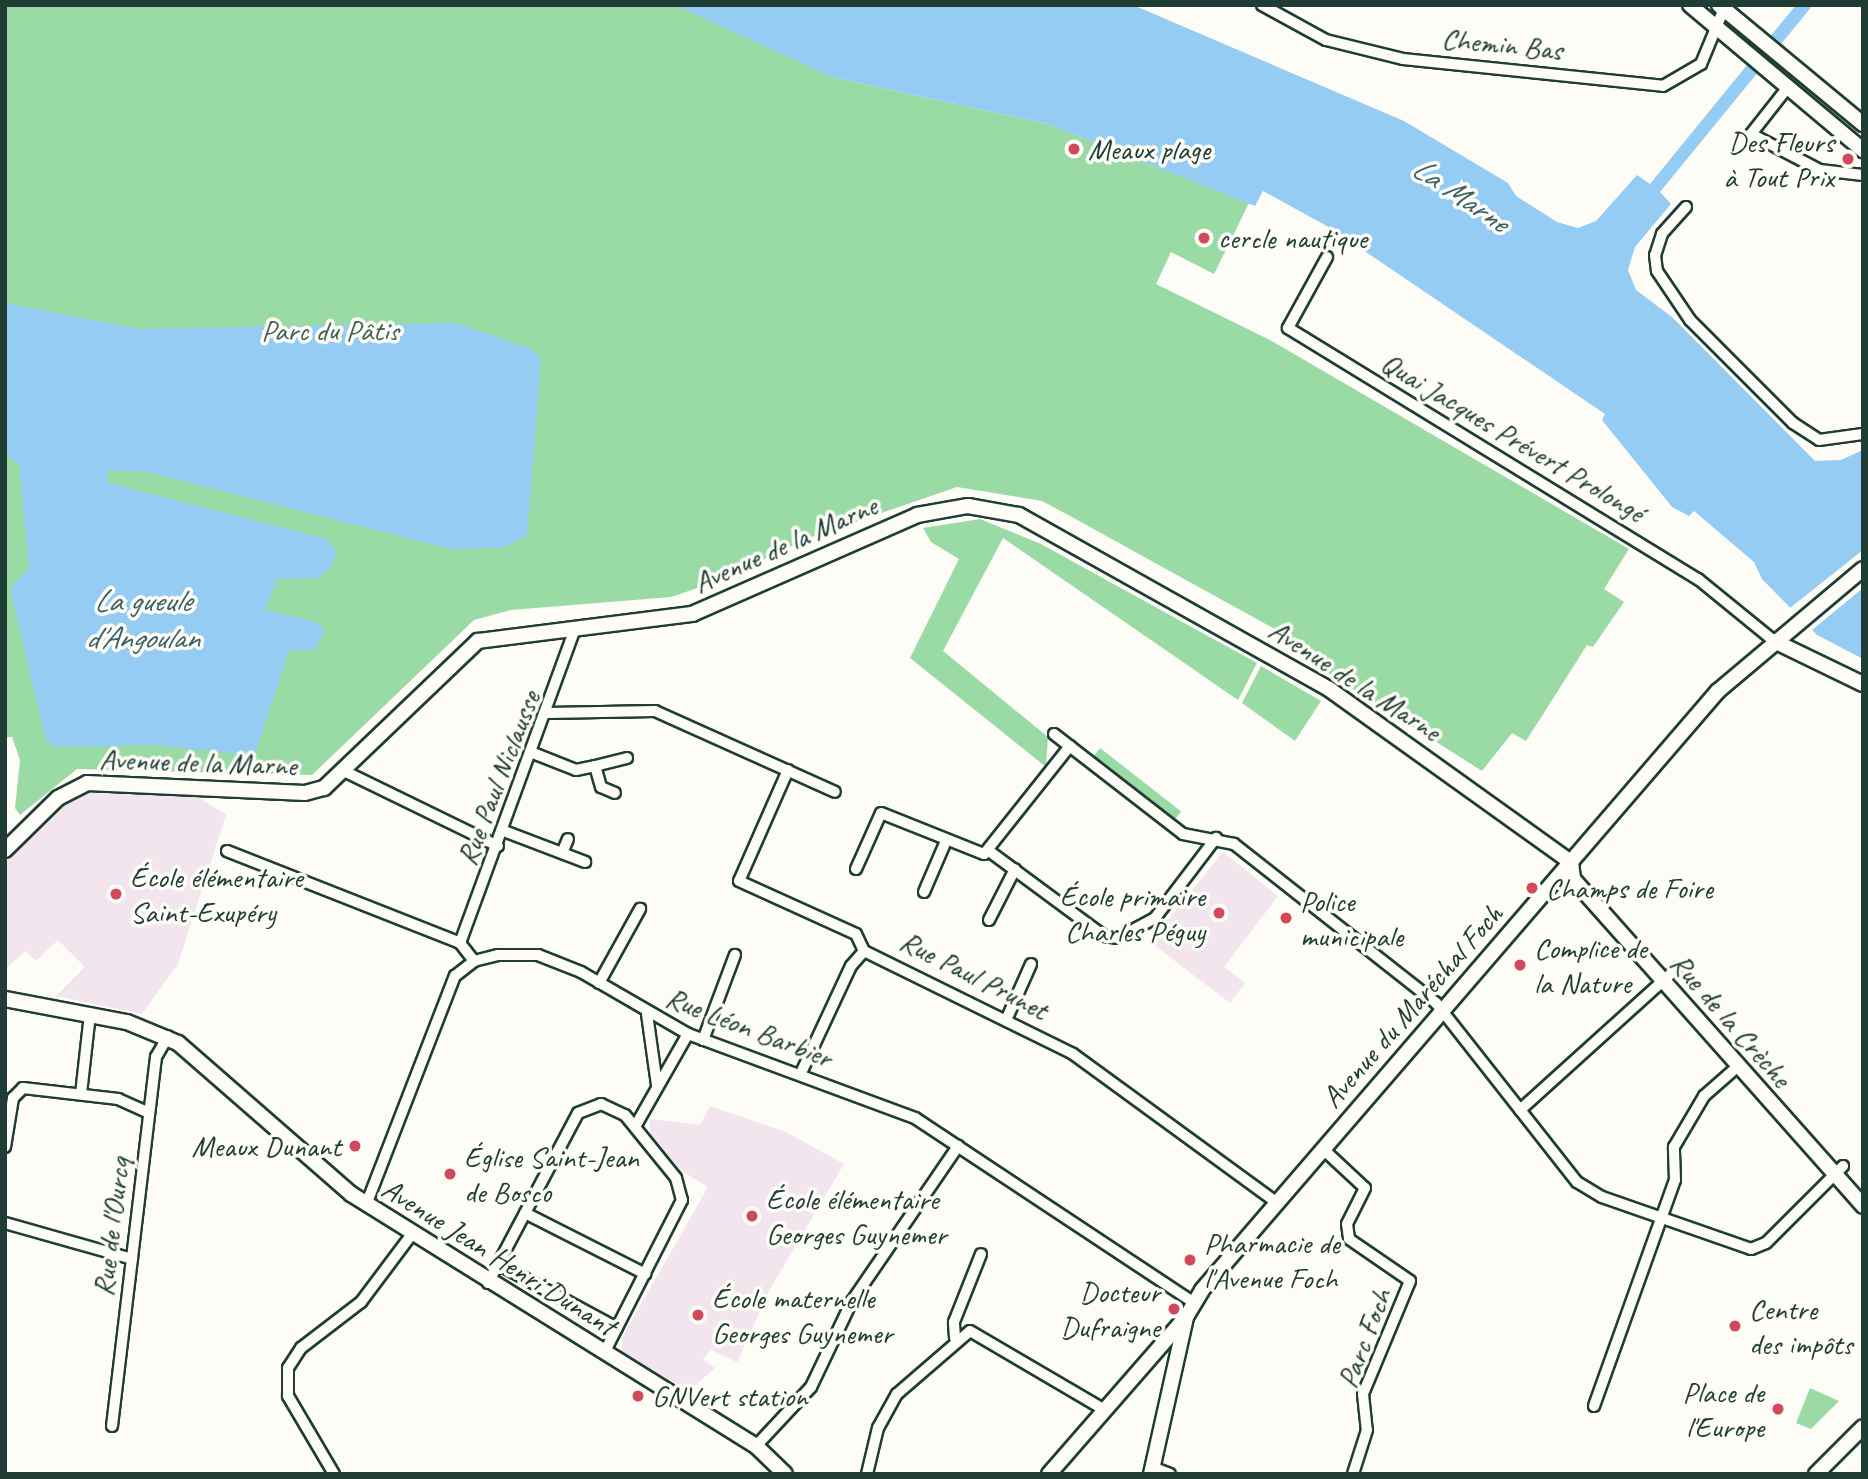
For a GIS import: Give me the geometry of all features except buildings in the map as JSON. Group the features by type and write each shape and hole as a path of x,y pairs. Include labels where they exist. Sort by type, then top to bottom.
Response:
{"street":[{"name":"Chemin Bas","path":"1262,5 1326,40 1403,59 1663,86 1701,64 1717,29 1723,7"},
{"path":"1690,5 1863,150"},
{"path":"1723,7 1863,124"},
{"path":"1782,83 1751,134 1820,170 1863,175"},
{"path":"1686,207 1662,234 1657,271 1690,320 1793,423 1819,440 1863,434"},
{"name":"Quai Jacques Prévert Prolongé","path":"1327,257 1288,328 1698,579 1774,641"},
{"name":"Avenue de la Marne","path":"5,850 58,798 87,783 305,793 346,772 478,641 506,632 575,629 692,614 917,515 952,507 993,507 1146,582 1329,690 1571,862"},
{"name":"Avenue du Maréchal Foch","path":"1152,1470 1185,1317 1193,1302 1718,691 1774,641 1863,569"},
{"name":"Rue Paul Niclausse","path":"460,943 548,713 575,629"},
{"path":"1774,641 1863,684"},
{"path":"548,713 655,711 835,792"},
{"path":"1054,734 1183,834 1216,838 1234,844 1443,1011 1577,1182 1662,1219 1743,1248 1758,1248 1838,1171"},
{"path":"856,869 881,813 978,855 989,850 1070,746"},
{"path":"533,753 576,770 627,758"},
{"path":"595,766 601,787 615,793"},
{"name":"Rue Paul Prunet","path":"788,770 739,881 856,934 864,951 1007,1018 1112,1080 1277,1203"},
{"path":"346,772 498,846"},
{"path":"504,831 585,862"},
{"path":"989,850 1104,936 1118,938 1154,918 1216,838"},
{"path":"562,853 568,839"},
{"path":"924,892 946,841"},
{"path":"227,851 460,943 474,961 455,976 366,1205"},
{"name":"Rue de la Crèche","path":"1571,862 1573,879 1671,974 1737,1067 1838,1171 1863,1206"},
{"path":"989,920 1015,869"},
{"path":"599,983 640,909"},
{"path":"801,1073 851,966 864,951"},
{"name":"Rue Léon Barbier","path":"474,961 538,955 599,983 647,1014 688,1034 889,1106 958,1146 1193,1302"},
{"path":"703,1040 735,955"},
{"path":"1007,1018 1031,964"},
{"path":"1520,1110 1671,974"},
{"name":"Avenue Jean Henri Dunant","path":"5,999 90,1014 168,1036 366,1205 488,1283 756,1446 785,1474"},
{"path":"80,1094 90,1014"},
{"path":"647,1014 657,1085"},
{"path":"636,1125 688,1034"},
{"name":"Rue de l'Ourcq","path":"112,1426 156,1058 168,1036"},
{"path":"1594,1406 1675,1180 1678,1139 1696,1118 1704,1096 1737,1067"},
{"path":"5,1147 13,1098 23,1088 118,1099 149,1113"},
{"path":"488,1283 524,1213 584,1108 601,1104 636,1125 682,1192 645,1274 604,1353"},
{"path":"756,1446 811,1387 852,1301 958,1146"},
{"name":"Parc Foch","path":"1323,1149 1365,1188 1347,1224 1349,1238 1410,1281 1363,1394 1367,1430 1353,1474"},
{"path":"524,1213 645,1274"},
{"path":"5,1223 132,1259"},
{"path":"334,1474 288,1396 288,1368 301,1348 361,1302 412,1234"},
{"path":"955,1338 954,1322 981,1254"},
{"path":"498,1264 617,1328"},
{"path":"1049,1474 1185,1317"},
{"path":"867,1474 886,1410 955,1338 970,1331 983,1334 1103,1409"},
{"path":"1816,1474 1863,1427"},
{"path":"1152,1470 1170,1474"}],"shaded area":[{"name":"École élémentaire Saint-Exupéry","path":"93,791 195,795 226,815 178,964 142,1014 56,996 85,967 58,940 36,961 25,951 5,970 5,862 63,804"},
{"name":"École primaire Charles Péguy","path":"1223,852 1278,896 1224,967 1245,983 1230,1003 1150,942"},
{"name":"École élémentaire Georges Guynemer","path":"710,1106 786,1132 844,1164 770,1289 737,1362 711,1350 703,1360 715,1368 688,1391 621,1351 624,1334 708,1187 680,1170 650,1133 650,1119 700,1125"}],"green space":[{"name":"Parc du Pâtis","path":"5,5 678,5 832,77 1048,124 1249,203 1214,274 1171,252 1156,284 1270,340 1629,549 1604,589 1624,602 1593,647 1587,645 1526,741 1512,733 1482,771 1281,643 1273,628 1070,516 1042,501 957,487 806,539 724,579 671,597 511,610 474,620 312,775 77,769 20,815 15,808 20,760 12,737 5,737"},
{"path":"980,519 1041,544 1257,663 1238,700 1003,538 943,651 1048,737 1046,767 910,658 959,559 931,542 923,528"},
{"path":"1261,666 1321,701 1295,741 1242,703"},
{"path":"1100,748 1181,811 1174,820 1093,757"},
{"path":"1810,1388 1839,1401 1811,1429 1796,1423"}],"water":[{"name":"La Marne","path":"1133,5 1404,121 1508,183 1516,196 1557,222 1578,228 1596,221 1637,175 1650,184 1796,5 1813,5 1660,192 1671,204 1635,247 1628,270 1636,290 1672,317 1815,461 1841,460 1863,450 1863,659 1817,635 1762,579 1754,562 1694,511 1689,516 1672,507 1602,420 1605,414 1332,229 1263,191 1255,206 1048,124 832,77 677,6"},
{"name":"La gueule d'Angoulan","path":"5,303 138,329 455,323 529,348 541,358 527,536 502,548 451,549 147,472 108,470 108,483 327,539 336,551 332,566 319,578 277,579 265,610 316,622 325,632 314,650 289,651 254,756 158,745 55,747 46,740 10,589 29,568 19,465 5,454"}],"pier":[{"path":"1863,550 1863,588 1812,630 1790,608"}],"place":[{"name":"Meaux plage","path":"1074,149"},
{"name":"Des Fleurs à Tout Prix","path":"1848,159"},
{"name":"cercle nautique","path":"1204,238"},
{"name":"Champs de Foire","path":"1532,888"},
{"name":"École élémentaire Saint-Exupéry","path":"116,894"},
{"name":"École primaire Charles Péguy","path":"1219,913"},
{"name":"Police municipale","path":"1286,918"},
{"name":"Complice de la Nature","path":"1520,965"},
{"name":"Meaux Dunant","path":"355,1146"},
{"name":"Église Saint-Jean de Bosco","path":"450,1174"},
{"name":"École élémentaire Georges Guynemer","path":"752,1216"},
{"name":"Pharmacie de l'Avenue Foch","path":"1190,1260"},
{"name":"Docteur Dufraigne","path":"1174,1309"},
{"name":"École maternelle Georges Guynemer","path":"698,1315"},
{"name":"Centre des impôts","path":"1735,1326"},
{"name":"GNVert station","path":"638,1396"},
{"name":"Place de l'Europe","path":"1778,1409"}]}
